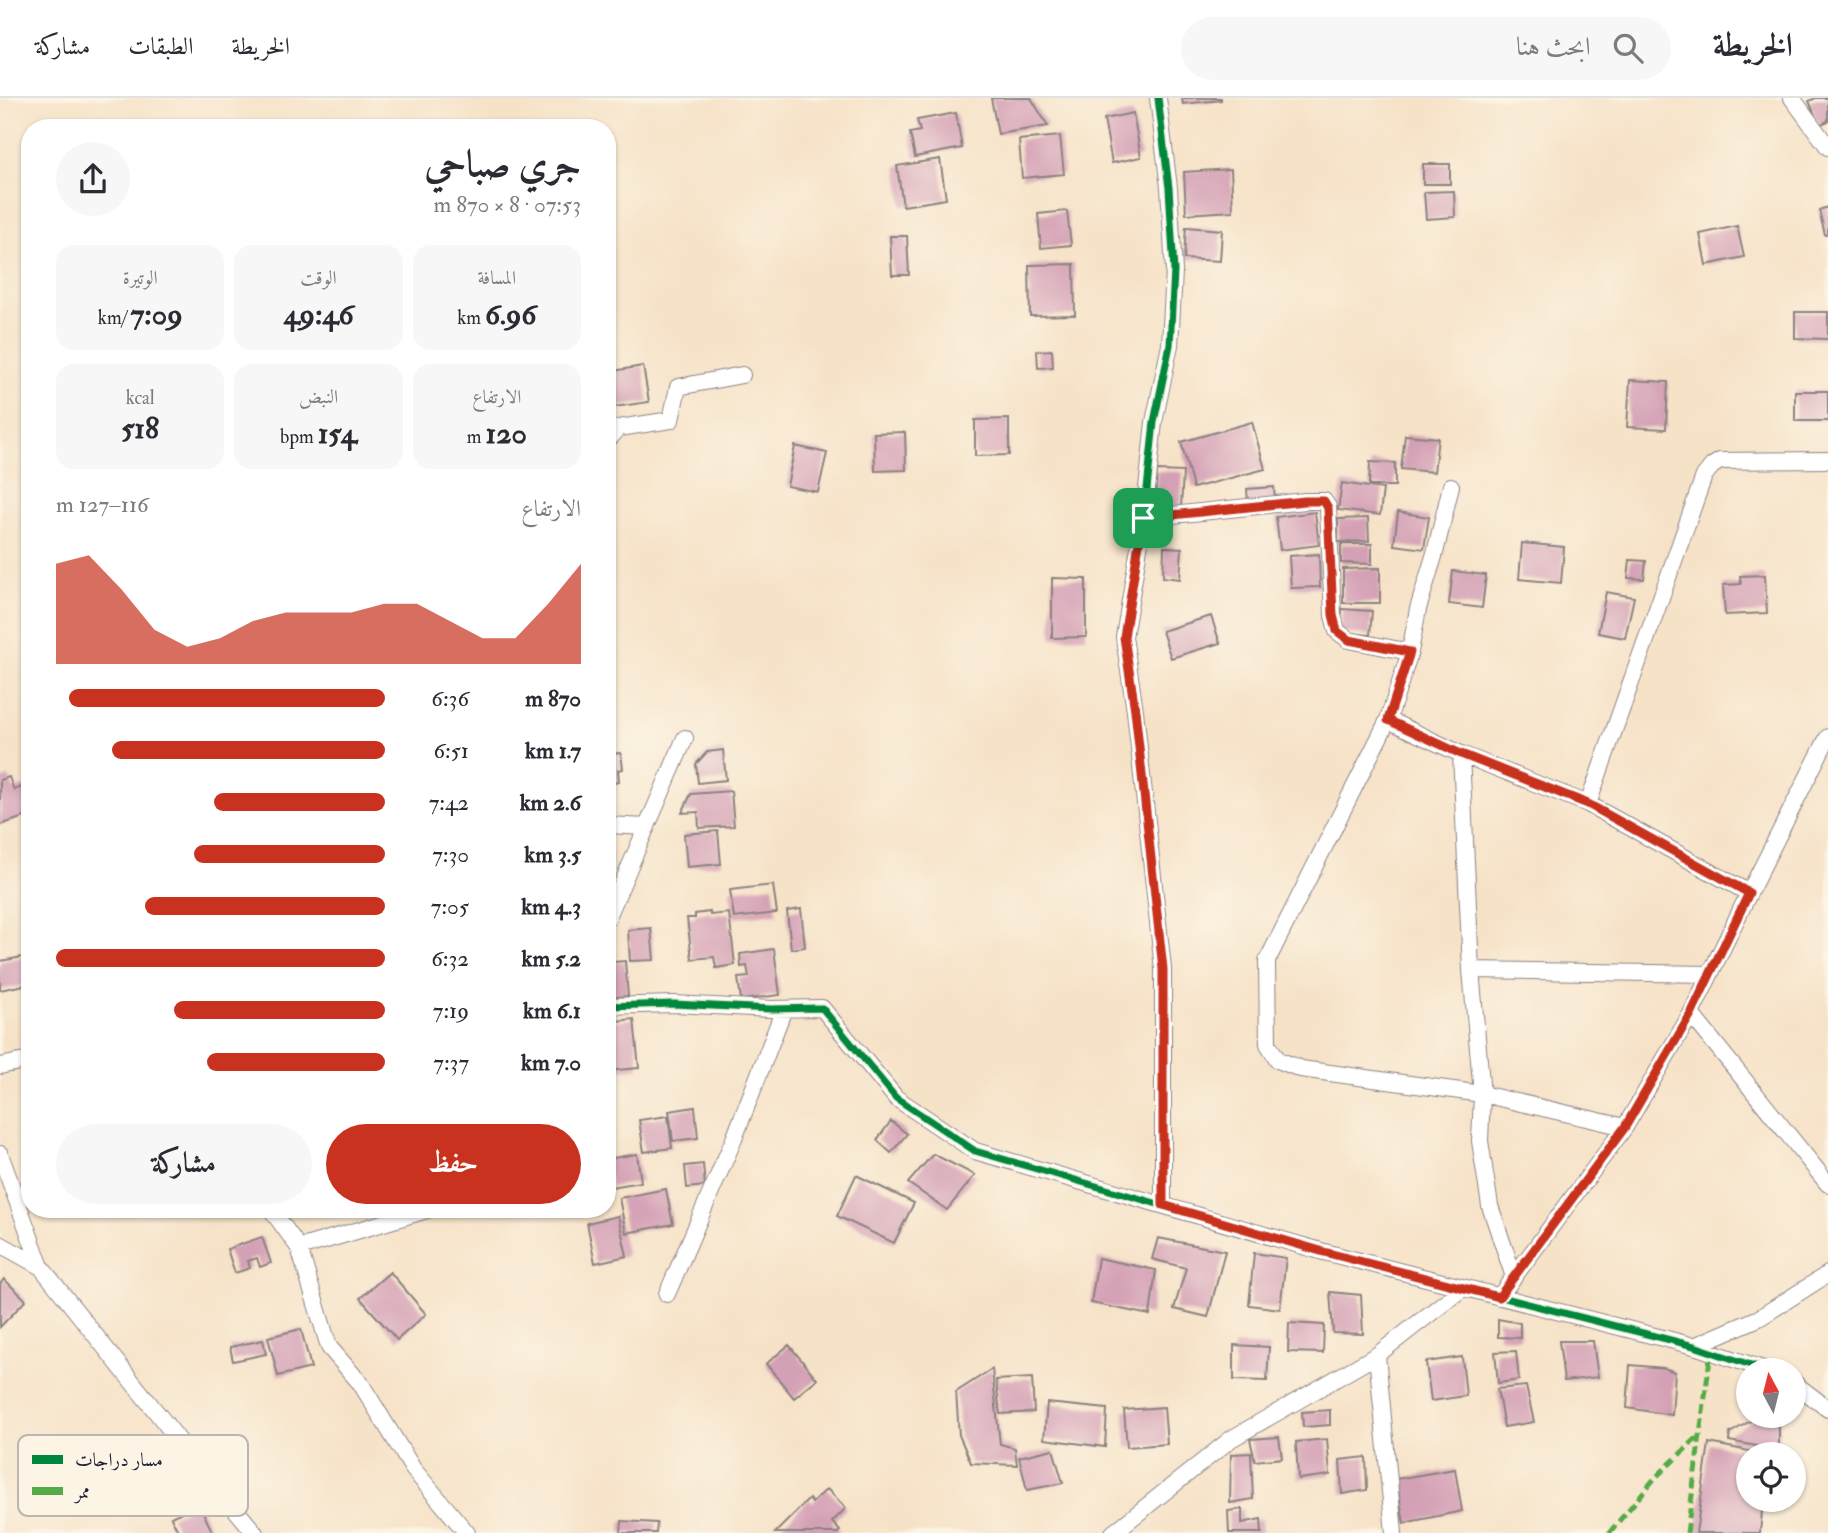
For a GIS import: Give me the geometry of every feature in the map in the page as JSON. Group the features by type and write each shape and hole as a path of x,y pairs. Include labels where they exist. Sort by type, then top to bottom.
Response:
{"street":[{"path":"1158,98 1169,188 1174,271 1170,345 1154,422 1143,518 1124,637 1135,710 1163,969 1163,1205"},
{"path":"1792,98 1828,146"},
{"path":"616,431 619,428 671,420 678,387 742,375"},
{"path":"1588,804 1704,476 1720,461 1828,460"},
{"path":"1451,486 1418,609 1410,652 1388,720 1267,961 1268,1044 1278,1060 1301,1069 1482,1094 1625,1127"},
{"path":"1143,518 1324,501 1328,508 1333,615 1337,631 1349,640 1410,652"},
{"path":"1388,720 1461,754 1588,804 1749,893"},
{"path":"1499,1297 1625,1127 1691,1014 1828,737"},
{"path":"616,898 685,738"},
{"path":"1461,754 1471,970 1482,1094 1480,1141 1490,1206 1514,1277"},
{"path":"616,825 647,827"},
{"path":"1471,970 1710,974"},
{"path":"616,1006 674,1004 822,1008 896,1098 975,1151 1324,1252 1695,1346 1736,1360"},
{"path":"667,1294 734,1139 783,1009"},
{"path":"1691,1014 1828,1184"},
{"path":"0,1066 21,1062"},
{"path":"0,1154 21,1211"},
{"path":"23,1218 41,1266 175,1435"},
{"path":"277,1218 299,1248 329,1347 361,1384 412,1469 467,1533"},
{"path":"299,1248 400,1218"},
{"path":"0,1244 41,1266"},
{"path":"1695,1346 1759,1318 1828,1274"},
{"path":"1113,1533 1231,1439 1377,1355 1464,1287"},
{"path":"1377,1355 1394,1533"},
{"path":"1806,1392 1828,1409"},
{"path":"241,1516 255,1533"}],"building":[{"path":"991,98 1031,98 1048,126 998,134"},
{"path":"1182,98 1221,98 1221,100 1183,104"},
{"path":"1828,98 1828,121 1819,125 1809,101"},
{"path":"956,113 962,148 915,157 910,133 920,131 917,120"},
{"path":"1133,113 1141,157 1112,163 1104,119"},
{"path":"1060,136 1064,174 1022,178 1019,140"},
{"path":"940,159 946,199 903,206 897,166"},
{"path":"1423,164 1450,164 1450,184 1423,184"},
{"path":"1231,169 1233,211 1186,214 1184,172"},
{"path":"1454,191 1455,217 1426,219 1424,192"},
{"path":"1828,207 1828,234 1825,235 1819,210"},
{"path":"1067,211 1071,245 1041,248 1038,214"},
{"path":"1737,226 1744,257 1706,265 1700,234"},
{"path":"1186,227 1222,230 1220,261 1184,259"},
{"path":"890,236 907,236 909,275 892,275"},
{"path":"1074,264 1075,315 1030,316 1029,265"},
{"path":"1795,312 1828,312 1828,339 1795,338"},
{"path":"1052,350 1053,367 1038,368 1037,351"},
{"path":"643,366 649,402 616,407 616,370"},
{"path":"1630,380 1668,382 1666,429 1627,427"},
{"path":"1795,391 1828,391 1828,421 1795,421"},
{"path":"1009,419 1009,455 975,456 975,420"},
{"path":"1252,422 1265,469 1193,488 1181,442"},
{"path":"905,432 906,470 875,471 874,433"},
{"path":"1405,435 1438,438 1434,472 1401,469"},
{"path":"795,446 827,453 818,492 787,486"},
{"path":"1370,462 1395,463 1395,486 1369,486"},
{"path":"1157,471 1183,472 1181,508 1155,507"},
{"path":"1342,483 1383,489 1380,515 1338,510"},
{"path":"1274,487 1275,501 1248,503 1247,489"},
{"path":"1315,512 1319,545 1280,550 1276,517"},
{"path":"1398,512 1429,517 1424,549 1394,545"},
{"path":"1368,518 1369,541 1338,542 1338,519"},
{"path":"1522,543 1564,547 1561,583 1519,579"},
{"path":"1341,544 1372,544 1372,564 1341,563"},
{"path":"1164,547 1182,548 1180,579 1163,577"},
{"path":"1319,554 1320,587 1291,588 1289,556"},
{"path":"1630,560 1646,561 1644,579 1628,578"},
{"path":"1380,568 1380,603 1343,603 1343,569"},
{"path":"1453,571 1486,575 1482,608 1449,604"},
{"path":"1765,575 1767,613 1725,615 1723,585 1741,584 1740,576"},
{"path":"1052,578 1086,579 1086,637 1052,638"},
{"path":"1606,592 1634,597 1625,638 1598,633"},
{"path":"1342,609 1372,611 1370,635 1340,633"},
{"path":"1211,616 1220,643 1171,658 1162,631"},
{"path":"723,750 726,780 698,783 696,764 707,752"},
{"path":"616,753 621,753 623,769 618,770 619,782 616,782"},
{"path":"9,777 14,790 21,787 21,818 0,825 0,780"},
{"path":"731,791 734,826 699,828 698,812 682,813 691,794"},
{"path":"718,831 721,864 687,867 684,834"},
{"path":"773,885 777,913 734,918 730,890"},
{"path":"801,909 805,947 791,949 787,911"},
{"path":"710,912 710,915 729,913 735,965 716,968 714,957 692,959 687,918"},
{"path":"651,928 654,960 630,961 628,930"},
{"path":"774,949 780,995 741,1000 738,978 749,977 747,966 741,967 740,954"},
{"path":"21,957 21,986 0,990 0,961"},
{"path":"625,961 628,996 616,997 616,962"},
{"path":"634,1019 639,1068 616,1070 616,1021"},
{"path":"695,1107 698,1138 673,1141 669,1111"},
{"path":"668,1116 672,1148 644,1152 639,1120"},
{"path":"891,1121 907,1134 891,1153 877,1140"},
{"path":"637,1154 641,1182 616,1186 616,1158"},
{"path":"933,1154 975,1175 947,1210 908,1183"},
{"path":"703,1164 705,1186 687,1188 685,1166"},
{"path":"856,1175 914,1203 894,1243 837,1216"},
{"path":"666,1189 673,1224 626,1233 619,1198"},
{"path":"616,1216 627,1256 595,1263 587,1223"},
{"path":"262,1237 271,1263 260,1267 257,1258 248,1261 250,1268 235,1273 227,1249"},
{"path":"1158,1238 1225,1251 1208,1317 1174,1309 1186,1268 1152,1259"},
{"path":"1254,1253 1286,1258 1280,1309 1249,1305"},
{"path":"1098,1258 1156,1270 1150,1315 1091,1303"},
{"path":"390,1272 426,1314 397,1340 360,1298"},
{"path":"4,1279 26,1300 0,1327 0,1284"},
{"path":"1330,1292 1361,1295 1363,1334 1333,1333"},
{"path":"1498,1319 1520,1323 1520,1338 1498,1337"},
{"path":"1289,1323 1324,1325 1323,1353 1288,1352"},
{"path":"301,1329 311,1368 278,1376 268,1337"},
{"path":"263,1340 266,1354 233,1361 230,1347"},
{"path":"1559,1341 1593,1341 1598,1377 1564,1381"},
{"path":"789,1345 817,1379 794,1398 766,1364"},
{"path":"1234,1345 1269,1347 1267,1381 1234,1380"},
{"path":"1516,1351 1519,1380 1498,1383 1495,1352"},
{"path":"1462,1357 1466,1396 1431,1401 1426,1362"},
{"path":"1630,1365 1664,1368 1675,1372 1672,1415 1627,1408"},
{"path":"992,1369 1000,1444 1015,1448 1017,1465 971,1463 959,1435 956,1392"},
{"path":"1032,1378 1034,1412 1000,1414 996,1380"},
{"path":"1526,1386 1534,1422 1504,1427 1497,1389"},
{"path":"1047,1403 1107,1409 1105,1447 1044,1439"},
{"path":"1164,1407 1167,1444 1127,1447 1124,1410"},
{"path":"1330,1410 1330,1425 1303,1427 1302,1412"},
{"path":"1739,1428 1779,1428 1779,1442 1729,1441 1730,1433"},
{"path":"1279,1437 1282,1458 1255,1461 1250,1439"},
{"path":"1327,1439 1330,1475 1298,1479 1296,1442"},
{"path":"1709,1443 1736,1448 1736,1512 1762,1512 1760,1533 1696,1533"},
{"path":"1053,1449 1063,1483 1027,1490 1019,1457"},
{"path":"1251,1453 1253,1499 1230,1503 1231,1454"},
{"path":"1366,1457 1367,1490 1342,1494 1340,1460"},
{"path":"1455,1469 1462,1511 1404,1523 1396,1479"},
{"path":"827,1489 846,1508 832,1522 840,1531 838,1533 775,1533 809,1499 812,1503"},
{"path":"1242,1509 1242,1523 1261,1519 1262,1533 1229,1533 1228,1511"},
{"path":"205,1516 213,1533 179,1533 171,1517"},
{"path":"622,1521 657,1523 656,1533 621,1533"}],"marked path":[{"path":"1687,1533 1711,1351"},
{"path":"1609,1533 1655,1478 1700,1435"}],"cycle path":[{"path":"1158,98 1169,188 1174,271 1170,345 1154,422 1144,518 1124,637 1135,711 1163,969 1163,1205"},
{"path":"616,1006 674,1004 771,1009 822,1008 896,1098 975,1151 1324,1252 1694,1346 1736,1360"}],"route":[{"path":"1324,501 1328,508 1333,615 1337,631 1349,640 1410,652 1388,720 1461,754 1588,804 1749,893 1691,1014 1625,1127 1499,1297 1324,1252 1163,1205 1163,969 1135,710 1124,637 1143,518 1324,501"}]}
